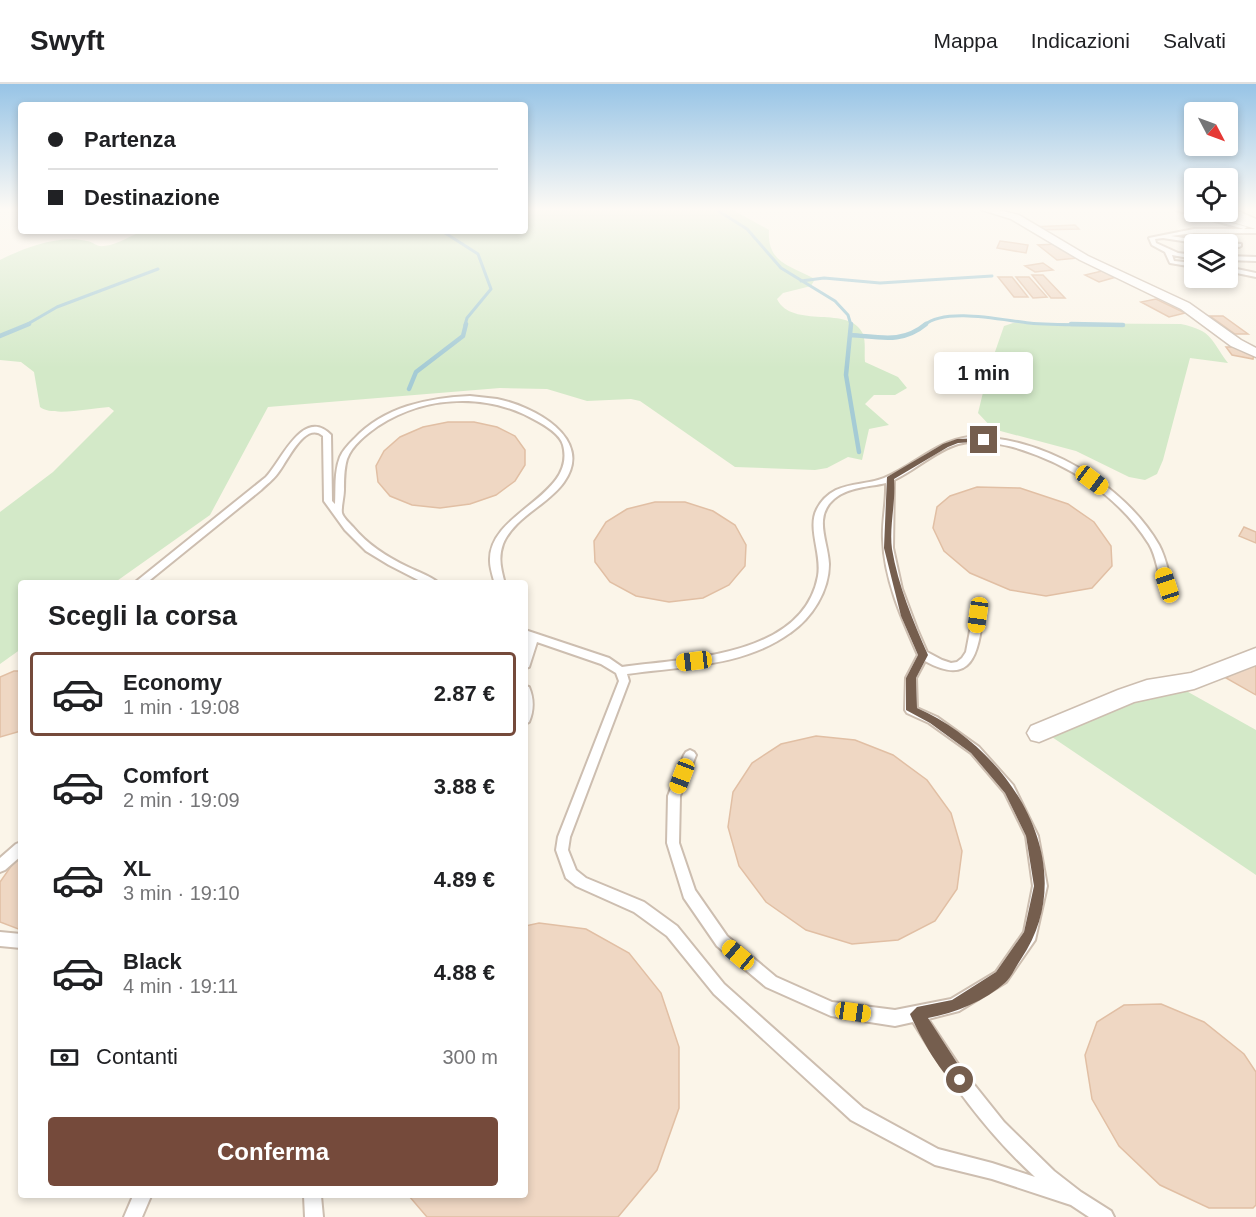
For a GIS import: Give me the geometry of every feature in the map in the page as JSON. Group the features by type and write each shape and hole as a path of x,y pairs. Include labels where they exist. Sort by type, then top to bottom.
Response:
{"street":[{"path":"1094,263 1185,306 1236,343 1256,353"},
{"path":"1039,733 1136,693 1194,681 1256,656"}],"lane":[{"path":"1238,271 1256,274"},
{"path":"338,513 341,500 340,467 343,458 364,433 382,419 419,405 445,400 492,401 520,408 538,416 566,442 570,454 569,469 558,485 514,521 500,539 495,554 498,580"},
{"path":"143,580 258,488 275,471 294,442 310,430 321,430 327,435 328,501 354,538 368,549 427,580"},
{"path":"620,671 743,652 769,642 788,630 806,612 818,595 823,561 816,526 824,504 833,495 890,478 926,456 957,441 1003,442 1042,453 1092,480 1131,514 1160,556 1167,585"},
{"path":"890,478 892,501 888,548 906,616 923,655 945,666 958,665 967,660 976,645 978,615"},
{"path":"528,632 605,661 620,671 624,681 564,837 562,850 572,874 581,882 639,907 672,931 719,989 856,1114 935,1157 992,1171 1070,1197"},
{"path":"690,755 674,796 673,843 689,893 722,941 771,982 831,1009 895,1018 954,1006 1001,977 1030,935 1040,886 1032,836 1009,789 975,750 933,720 911,710 911,678 923,655"},
{"path":"0,866 18,851"},
{"path":"0,939 18,941"},
{"path":"917,1014 946,1063 987,1114 1034,1166 1070,1197 1105,1217"},
{"path":"133,1217 141,1198"},
{"path":"314,1198 314,1217"}],"green space":[{"path":"0,263 783,263 815,279 811,286 783,293 777,299 784,308 807,316 846,320 856,325 864,337 865,362 898,377 907,388 895,395 874,395 865,404 889,425 869,429 862,460 848,457 827,468 815,470 735,467 640,401 631,399 587,401 547,389 500,388 268,407 210,515 118,580 18,580 18,651 0,664 0,512 53,472 114,411 109,407 63,412 46,410 40,407 34,372 21,362 0,360"},
{"path":"1013,323 1181,324 1199,330 1210,337 1228,363 1190,358 1163,460 1157,474 1145,480 1129,477 1076,451 993,429 978,413 988,372 1004,326"},
{"path":"1181,688 1256,730 1256,875 1049,735 1148,694"}],"building":[{"path":"1043,263 1053,270 1035,272 1025,266"},
{"path":"1102,271 1116,277 1099,282 1085,275"},
{"path":"1032,275 1043,275 1065,298 1051,298"},
{"path":"998,277 1012,277 1028,297 1014,297"},
{"path":"1016,277 1029,277 1047,297 1033,298"},
{"path":"1156,299 1185,313 1169,317 1141,302"},
{"path":"1210,316 1223,316 1248,334 1235,334"},
{"path":"1226,347 1240,347 1254,354 1253,359 1232,355"},
{"path":"448,422 474,422 497,427 515,436 525,450 525,465 515,481 496,495 470,504 440,508 412,505 390,496 378,482 376,466 384,451 400,437 423,427"},
{"path":"977,487 1020,488 1068,504 1094,522 1111,546 1112,566 1092,588 1046,596 1010,590 970,573 944,551 933,528 937,507 950,496"},
{"path":"655,502 685,502 713,511 735,525 746,545 745,566 729,585 703,598 669,602 636,596 610,582 595,562 594,541 606,522 627,509"},
{"path":"1244,527 1256,532 1256,543 1239,536"},
{"path":"1256,659 1256,695 1226,678"},
{"path":"18,671 18,732 0,737 0,677"},
{"path":"816,736 855,740 893,755 927,780 951,813 962,851 957,889 935,921 898,940 852,944 806,930 766,902 739,866 728,827 733,792 752,763 781,744"},
{"path":"18,860 18,929 0,922 0,882"},
{"path":"539,923 586,929 629,953 661,993 679,1047 679,1108 657,1170 618,1217 427,1217 411,1198 528,1198 528,925"},
{"path":"1161,1004 1204,1022 1244,1054 1256,1072 1256,1205 1253,1208 1209,1208 1160,1185 1119,1146 1092,1099 1085,1055 1097,1022 1124,1005"}],"waterway":[{"path":"465,325 467,318 491,289 481,263"},
{"path":"777,263 802,281"},
{"path":"26,325 57,307 158,269"},
{"path":"802,281 824,278 880,283 992,276"},
{"path":"802,281 835,301 848,315 851,325"},
{"path":"926,324 946,317 975,316 1041,324 1123,325 1071,324"},
{"path":"0,336 29,324"},
{"path":"409,389 416,372 463,336 466,324"},
{"path":"851,335 899,337 926,324"},
{"path":"851,325 846,375 859,452"}],"route":[{"path":"960,1080 946,1063 917,1014 954,1006 1001,977 1030,935 1040,886 1032,836 1009,789 975,750 933,720 911,710 911,678 923,655 906,616 887,536 892,501 890,478 920,459 957,441 984,440"}]}
